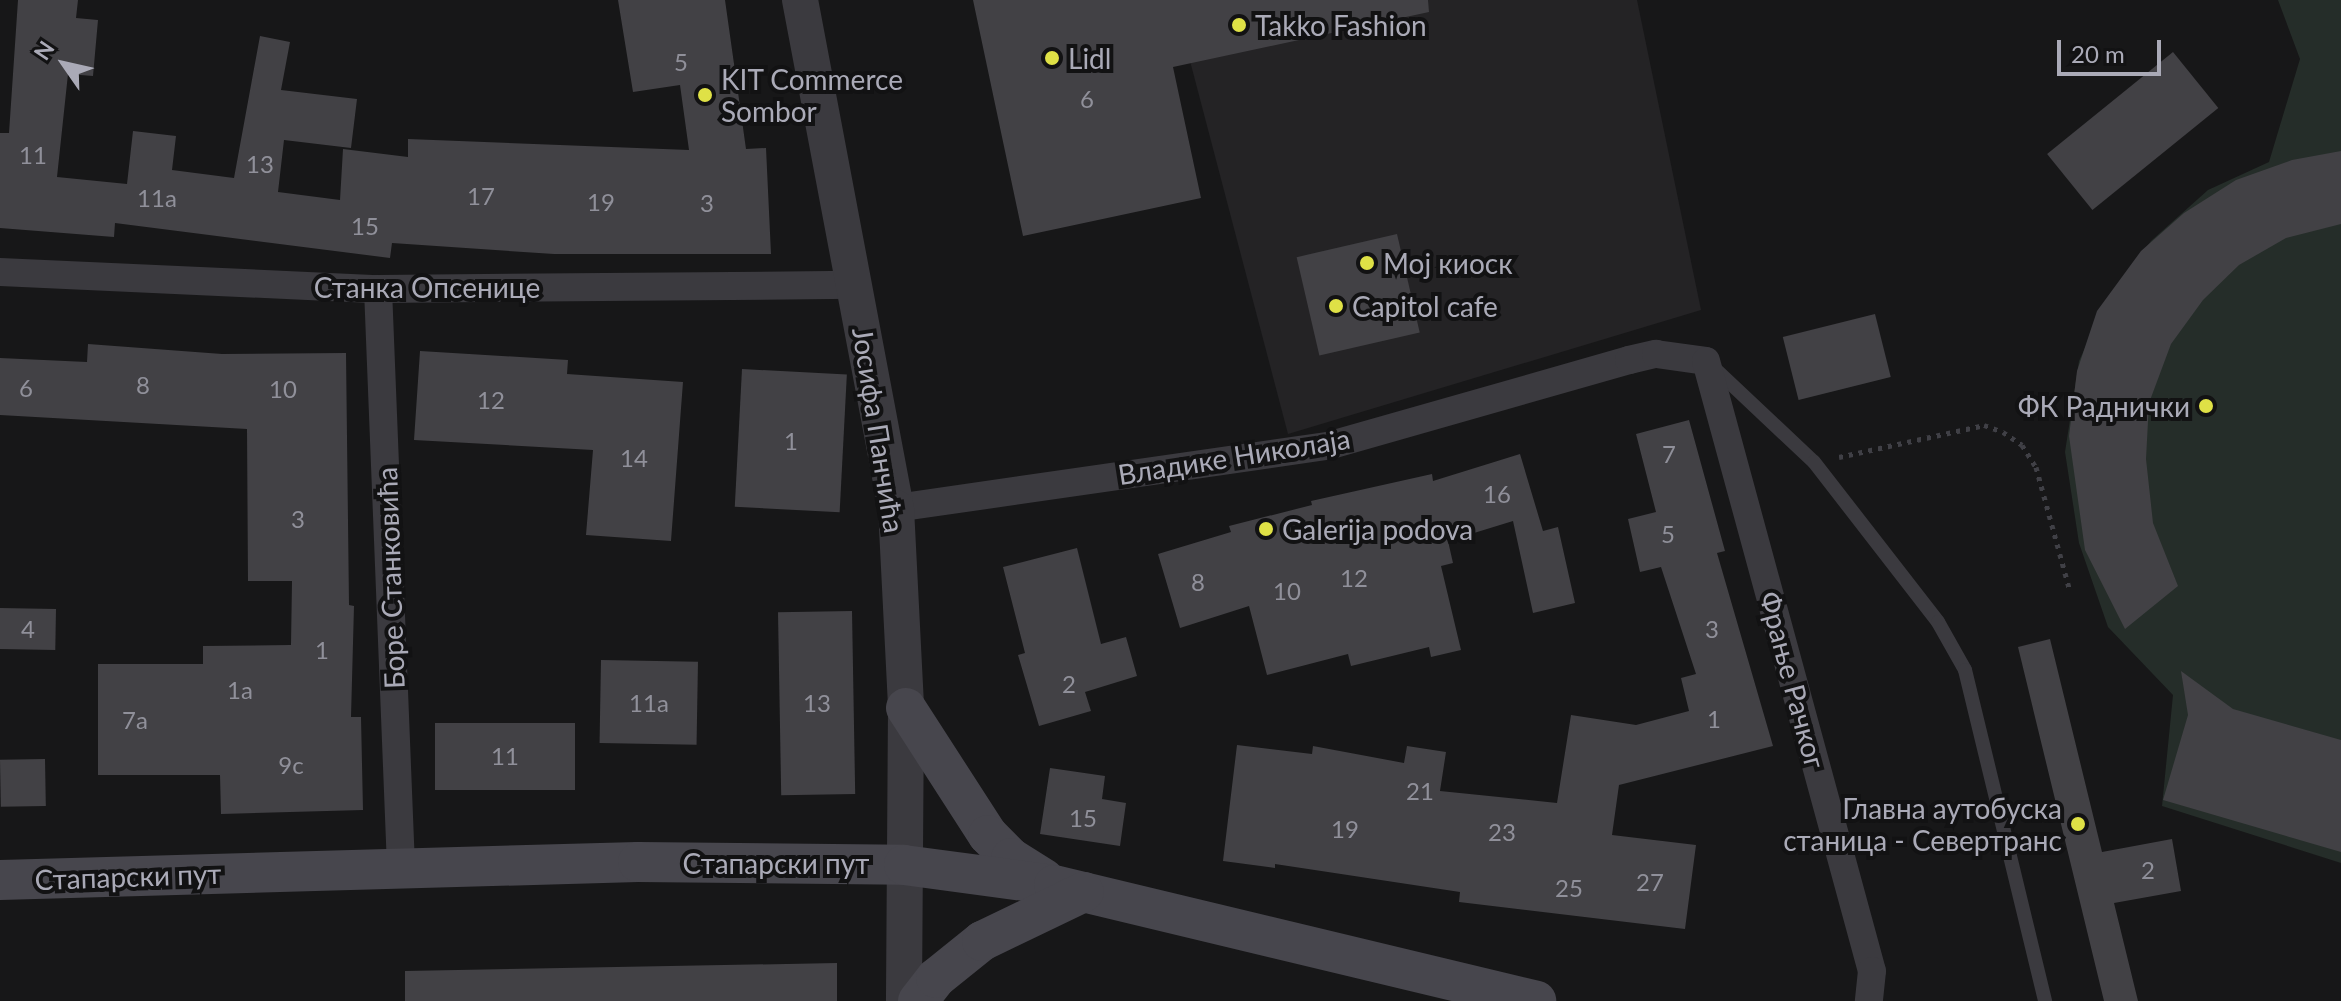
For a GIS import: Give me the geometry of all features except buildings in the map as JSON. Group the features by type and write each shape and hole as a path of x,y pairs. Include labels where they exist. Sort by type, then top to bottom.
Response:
{"main road":[{"path":"906,708 988,835 1011,858 1069,888"},
{"name":"Стапарски пут","path":"0,880 401,867 904,865 1069,888 1536,1001"},
{"path":"918,1001 936,978 982,941 1069,888"}],"street":[{"name":"Јосифа Панчића","path":"800,0 896,508 906,708 904,1001"},
{"name":"Станка Опсенице","path":"0,272 378,289 854,285"},
{"name":"Боре Станковића","path":"378,289 401,867"},
{"name":"Владике Николаја","path":"896,508 1331,445 1656,354 1706,361"},
{"name":"Фрање Рачког","path":"1706,361 1872,971 1869,1001"}],"lane":[{"path":"1706,361 1814,462 1938,622 1965,670 2045,1001"}],"path":[{"path":"1814,462 1984,425 2003,432 2022,445 2036,467 2070,591"}],"shaded area":[{"path":"1174,0 1637,0 1701,310 1288,434"},
{"name":"ФК Раднички","path":"2278,0 2341,0 2341,863 2162,806 2173,695 2108,627 2079,543 2065,452 2079,361 2107,300 2151,241 2208,190 2269,162 2300,59"}],"place":[{"name":"Takko Fashion","path":"1239,25"},
{"name":"Lidl","path":"1052,58"},
{"name":"KIT Commerce Sombor","path":"705,95"},
{"name":"Мој киоск","path":"1367,263"},
{"name":"Capitol cafe","path":"1336,306"},
{"name":"ФК Раднички","path":"2206,406"},
{"name":"Galerija podova","path":"1266,529"},
{"name":"Главна аутобуска станица - Севертранс","path":"2078,824"}]}
